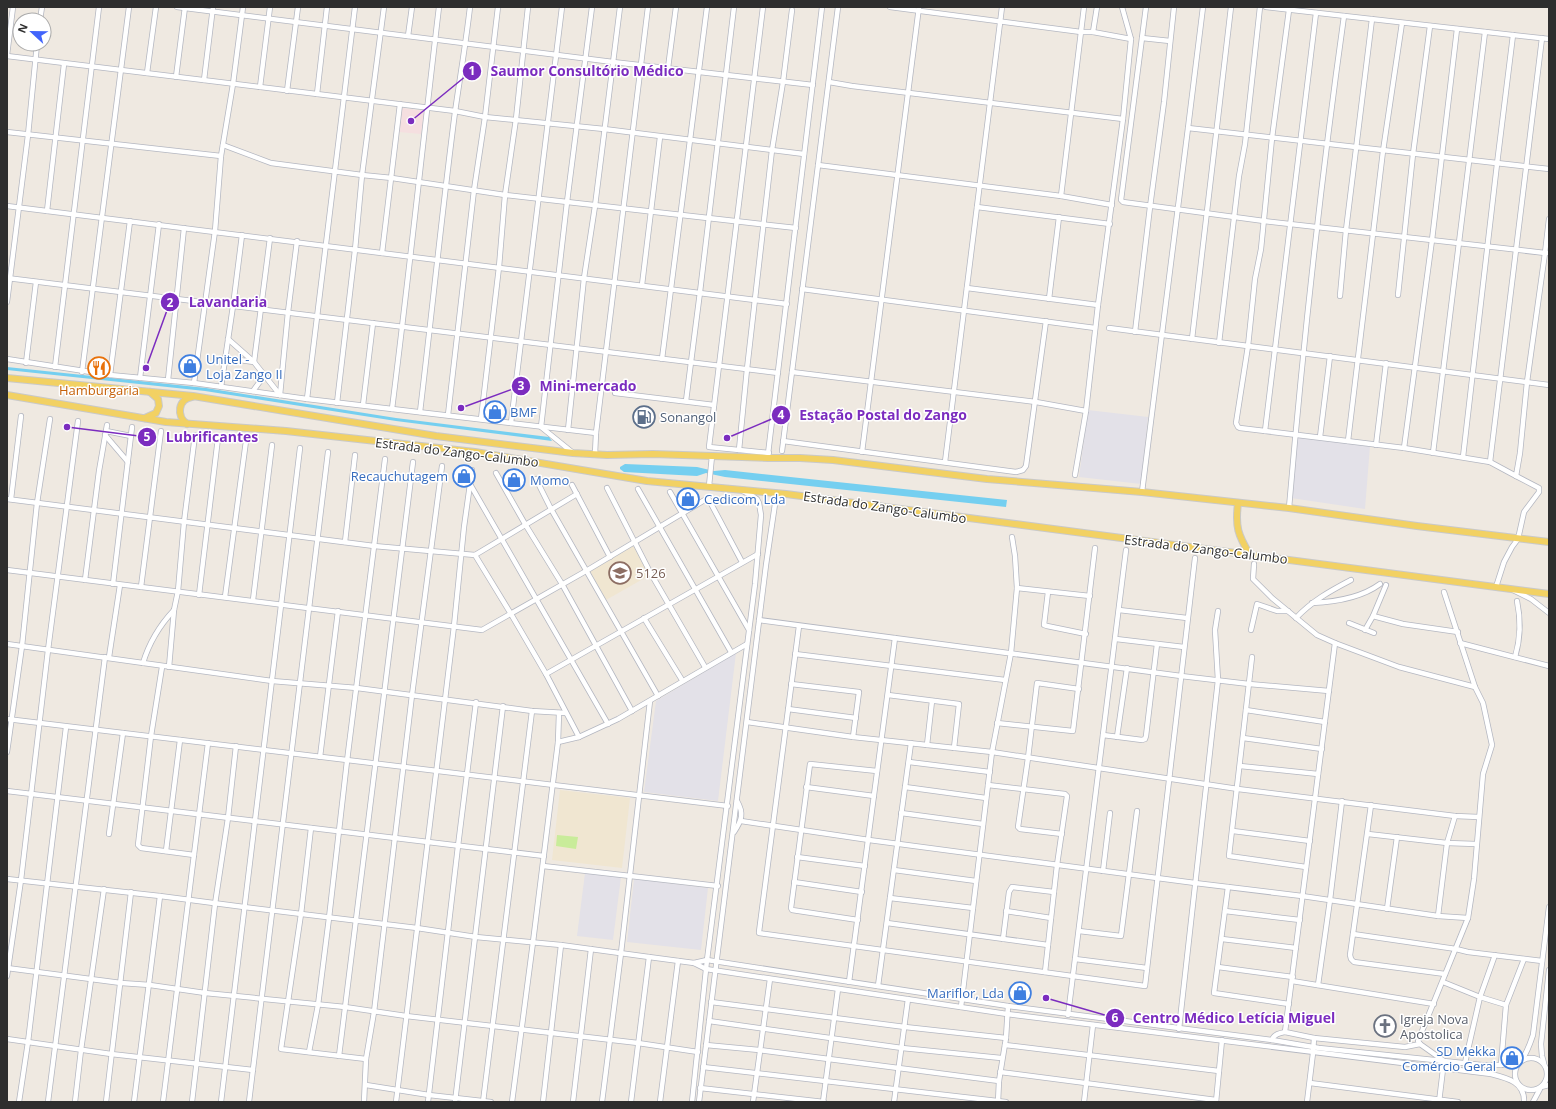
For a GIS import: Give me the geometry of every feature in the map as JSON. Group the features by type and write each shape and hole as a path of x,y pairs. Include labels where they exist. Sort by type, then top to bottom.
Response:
{"main road":[{"name":"Estrada do Zango-Calumbo","path":"7,378 193,396 436,436 573,453 712,456 768,455 833,460 987,479 1142,492 1289,508 1549,542"},
{"path":"143,418 156,413 159,406 156,395 147,391"},
{"name":"Estrada do Zango-Calumbo","path":"7,395 187,424 286,431 475,452 616,476 786,494 1546,594"},
{"path":"187,424 181,418 181,404 185,398 193,396"},
{"path":"1238,503 1236,526 1250,555"},
{"path":"1546,594 1549,589"}],"street":[{"path":"13,7 7,56 455,111 485,117 604,129 804,154"},
{"path":"55,367 84,141 91,66 99,7"},
{"path":"82,372 129,7"},
{"path":"146,73 156,7"},
{"path":"178,7 213,9 242,16 813,85"},
{"path":"176,77 185,7"},
{"path":"194,383 215,231 222,145 233,84 243,7"},
{"path":"260,87 270,7"},
{"path":"287,91 298,7"},
{"path":"317,94 327,7"},
{"path":"307,399 355,7"},
{"path":"337,403 355,250 362,175 384,7"},
{"path":"408,36 412,7"},
{"path":"392,409 439,7"},
{"path":"420,412 455,111 466,44 470,7"},
{"path":"448,415 474,190 485,117 498,7"},
{"path":"481,419 499,267 505,195 516,119 528,7"},
{"path":"511,423 562,7"},
{"path":"541,427 558,274 592,7"},
{"path":"568,430 584,278 595,206 620,7"},
{"path":"595,454 596,433 648,7"},
{"path":"668,68 676,7"},
{"path":"662,359 707,7"},
{"path":"686,401 734,7"},
{"path":"763,7 709,447 768,455 822,7"},
{"path":"782,451 838,7"},
{"path":"890,7 919,9 1001,22 1081,32 1093,32 1131,39"},
{"path":"945,462 1002,7"},
{"path":"1061,196 1084,7"},
{"path":"1093,32 1097,7"},
{"path":"1075,475 1086,410 1095,328 1123,119 1131,39 1122,7"},
{"path":"1146,7 1121,200 1127,204 1178,209 1290,224 1318,226 1404,238 1547,253"},
{"path":"1135,332 1164,102 1174,7"},
{"path":"1142,492 1203,7"},
{"path":"1192,339 1231,7"},
{"path":"1219,343 1239,176 1246,135 1260,7"},
{"path":"1266,7 1549,39"},
{"path":"204,80 213,9"},
{"path":"862,452 919,9"},
{"path":"739,450 772,150 783,82 792,10"},
{"path":"1289,10 1272,138 1261,249 1254,279 1248,346 1236,423 1240,428 1404,448 1490,462 1539,488 1539,492 1524,512 1518,539 1504,562 1496,587"},
{"path":"1265,431 1316,13"},
{"path":"1289,508 1303,352 1326,144 1344,16"},
{"path":"1340,296 1346,230 1372,19"},
{"path":"1348,441 1384,151 1402,23"},
{"path":"1398,295 1413,154 1430,26"},
{"path":"1404,448 1432,240 1457,29"},
{"path":"1433,453 1485,32"},
{"path":"1463,457 1497,164 1514,35"},
{"path":"1142,38 1170,41"},
{"path":"1490,462 1542,38"},
{"path":"7,302 8,278 28,135 36,52"},
{"path":"47,211 54,138 64,64"},
{"path":"828,82 1123,119"},
{"path":"382,253 400,104"},
{"path":"1188,128 1549,169"},
{"path":"7,132 111,145 221,156"},
{"path":"642,285 660,137"},
{"path":"222,145 271,162 505,195 796,228"},
{"path":"818,165 1061,196 1112,205"},
{"path":"7,206 672,288 787,304"},
{"path":"977,207 1110,224"},
{"path":"1049,299 1059,217"},
{"path":"1516,476 1520,453 1527,382 1547,253 1549,219"},
{"path":"110,376 130,221"},
{"path":"140,378 158,224"},
{"path":"168,380 184,228"},
{"path":"221,387 242,235"},
{"path":"254,362 270,238"},
{"path":"280,395 297,241"},
{"path":"8,278 778,373"},
{"path":"26,363 36,282"},
{"path":"967,288 1098,305"},
{"path":"802,289 881,301 1095,328"},
{"path":"783,441 1016,472 1023,470 1026,466 1036,402 1046,321"},
{"path":"363,405 373,323"},
{"path":"1109,328 1162,336 1414,366 1549,385"},
{"path":"228,339 254,362 280,395"},
{"path":"1320,437 1330,356"},
{"path":"225,358 254,362"},
{"path":"7,359 110,376 194,383 337,403 596,433"},
{"path":"1376,445 1386,363"},
{"path":"792,372 1036,402 1086,410"},
{"path":"253,391 264,376"},
{"path":"615,392 714,405"},
{"path":"21,416 9,499 37,503 374,546 461,555 475,555 577,494"},
{"path":"7,752 9,719 22,646 37,503 50,419"},
{"path":"7,976 21,880 57,576 78,422"},
{"path":"85,580 107,425"},
{"path":"113,584 132,427"},
{"path":"541,427 573,453"},
{"path":"140,587 161,431"},
{"path":"106,433 131,436"},
{"path":"106,433 128,462"},
{"path":"169,667 174,610 178,592 184,522 195,435"},
{"path":"199,594 218,438"},
{"path":"225,597 246,441"},
{"path":"253,600 272,445"},
{"path":"221,1102 300,448"},
{"path":"249,1102 328,452"},
{"path":"345,542 355,455"},
{"path":"709,486 712,456"},
{"path":"309,1052 318,1005 365,614 386,459"},
{"path":"339,1056 413,462"},
{"path":"364,1102 366,1085 366,1059 374,1012 412,695 442,466"},
{"path":"396,1102 472,470"},
{"path":"496,473 562,584 632,711"},
{"path":"536,479 551,509 658,696"},
{"path":"470,484 538,599 608,724"},
{"path":"572,485 610,557"},
{"path":"606,488 705,667"},
{"path":"638,489 731,652"},
{"path":"692,1102 707,960 728,806 758,554 761,515 759,503 754,497 733,489"},
{"path":"670,492 749,630"},
{"path":"699,1102 710,1002 775,504 780,495 786,494"},
{"path":"7,570 422,621 482,630 610,557 634,541 708,498 742,562"},
{"path":"961,1007 992,752 1011,653 1018,588 1012,537"},
{"path":"998,722 1074,731 1096,548"},
{"path":"1068,1015 1126,550"},
{"path":"546,674 758,554"},
{"path":"475,555 546,674 580,737"},
{"path":"799,626 759,933 1145,986 1195,558"},
{"path":"1254,564 1255,581 1317,635 1399,667 1474,687"},
{"path":"1296,618 1312,603 1350,580"},
{"path":"1312,603 1329,602 1364,593 1380,584"},
{"path":"48,1102 88,801 96,729 120,585"},
{"path":"1365,630 1373,616 1386,585"},
{"path":"1018,588 1090,596"},
{"path":"1507,588 1531,599 1549,613"},
{"path":"1048,592 1044,624 1046,626 1086,634"},
{"path":"1444,592 1458,632 1474,687 1483,703 1492,745 1483,774 1474,880 1468,918 1418,1041 1444,1061"},
{"path":"1516,657 1520,630 1520,614 1517,600"},
{"path":"1251,630 1257,604 1277,611 1288,611"},
{"path":"143,663 147,650 154,637 174,610"},
{"path":"1119,610 1187,618"},
{"path":"320,757 338,611"},
{"path":"1179,1029 1218,680 1215,630 1218,611"},
{"path":"1373,616 1403,624 1458,632"},
{"path":"644,618 682,680"},
{"path":"759,620 1181,676 1329,691"},
{"path":"1349,623 1374,634"},
{"path":"849,982 895,638"},
{"path":"1116,639 1184,647"},
{"path":"1285,1032 1335,643"},
{"path":"1460,643 1549,666"},
{"path":"7,644 272,680 385,691 566,713"},
{"path":"558,742 580,737 608,724 650,701 682,680 747,644"},
{"path":"1103,735 1144,740 1146,736 1157,644"},
{"path":"795,654 1005,680"},
{"path":"1252,657 1230,857 1306,867"},
{"path":"162,666 151,736 138,845 141,848 194,854"},
{"path":"1117,737 1127,668"},
{"path":"1062,834 1018,828 1037,683 1079,689"},
{"path":"791,684 860,692 854,737"},
{"path":"888,694 960,705 954,748"},
{"path":"602,1102 640,796 650,701"},
{"path":"927,745 932,701"},
{"path":"428,1102 447,933 476,702"},
{"path":"456,1100 503,706"},
{"path":"788,709 856,718"},
{"path":"483,1102 532,710"},
{"path":"1246,710 1325,722"},
{"path":"512,1102 558,742 559,712"},
{"path":"9,719 436,772 728,806"},
{"path":"747,722 854,737 992,752 1238,789 1455,816 1479,817"},
{"path":"19,1102 28,1042 66,727"},
{"path":"109,834 123,733"},
{"path":"1243,738 1322,749"},
{"path":"166,850 180,740"},
{"path":"163,1102 208,743"},
{"path":"878,986 911,743"},
{"path":"192,1102 215,904 228,818 236,746"},
{"path":"908,762 990,772"},
{"path":"858,920 792,910 800,830 809,765 812,763 878,771"},
{"path":"1240,766 1318,774"},
{"path":"988,785 1066,795 1045,972"},
{"path":"806,787 874,796"},
{"path":"905,787 986,798"},
{"path":"7,791 170,812 283,824 544,856"},
{"path":"733,833 741,821 742,812 737,801"},
{"path":"1318,985 1342,802"},
{"path":"1371,805 1350,955 1351,959 1354,962 1445,974"},
{"path":"1079,931 1121,936 1137,811"},
{"path":"901,813 983,824"},
{"path":"1104,871 1110,813"},
{"path":"1438,916 1447,844 1455,816"},
{"path":"741,821 868,840 1302,896 1438,916 1468,918"},
{"path":"311,828 301,914 281,1049 366,1059"},
{"path":"1233,831 1310,841"},
{"path":"1368,834 1447,844 1476,844"},
{"path":"1387,909 1397,837"},
{"path":"797,857 865,866"},
{"path":"543,866 718,886"},
{"path":"894,870 976,881"},
{"path":"7,879 48,882 131,892 189,899 215,904 356,920 476,937 561,945 621,953 694,964 715,971 1007,1014 1222,1042 1491,1074 1509,1079 1526,1090 1549,1085"},
{"path":"794,882 862,892"},
{"path":"1003,938 1009,892 1012,887 1054,892"},
{"path":"1228,887 1214,994 1289,1004"},
{"path":"75,1102 104,889"},
{"path":"106,1102 131,892"},
{"path":"134,1102 150,985 160,896"},
{"path":"890,898 972,908"},
{"path":"1524,1102 1523,1094 1514,1074 1515,1069 1527,1051 1533,1035 1549,907"},
{"path":"1006,911 1051,918"},
{"path":"1225,911 1300,920"},
{"path":"887,923 1048,945"},
{"path":"1354,934 1468,952 1542,961"},
{"path":"1222,939 1296,948"},
{"path":"543,1102 561,945"},
{"path":"573,1102 591,949"},
{"path":"1465,1063 1480,997 1496,955"},
{"path":"631,1102 649,957"},
{"path":"1075,959 1147,968"},
{"path":"1501,1065 1506,1005 1524,959"},
{"path":"694,964 707,960 1068,1015 1272,1040 1314,1047 1482,1065 1501,1065 1521,1061 1531,1057 1541,1060 1549,1069"},
{"path":"660,1102 678,961"},
{"path":"1218,967 1434,1004"},
{"path":"8,968 92,980 288,1000 698,1052"},
{"path":"1534,1102 1541,1087 1547,1079 1547,1069 1542,1056 1541,1044 1549,973"},
{"path":"753,1102 764,1009 770,979"},
{"path":"1443,982 1480,997 1506,1005"},
{"path":"700,1088 823,1102 838,989"},
{"path":"894,1102 908,999"},
{"path":"710,1002 905,1027 1006,1038"},
{"path":"998,1102 1001,1058 1006,1038 1008,1006"},
{"path":"709,1021 902,1048 1001,1058"},
{"path":"1084,1102 1093,1025"},
{"path":"1272,1040 1273,1037 1279,1033 1285,1032 1314,1038 1405,1047 1420,1044"},
{"path":"1000,1072 1216,1101 1222,1035"},
{"path":"1307,1102 1314,1038"},
{"path":"7,1039 111,1054 253,1070"},
{"path":"706,1045 759,1050 999,1081"},
{"path":"1005,1045 1219,1071"},
{"path":"1440,1101 1444,1061"},
{"path":"703,1067 1006,1102"},
{"path":"1310,1083 1440,1101 1458,1102"},
{"path":"366,1085 456,1100 491,1102"}],"shaded area":[{"path":"402,108 424,111 421,134 399,132"},
{"path":"1088,410 1148,417 1141,484 1079,477"},
{"path":"1296,437 1370,446 1365,509 1291,498"},
{"name":"5126","path":"633,546 650,575 606,600 590,571"},
{"path":"736,653 718,801 644,792 656,701"},
{"path":"560,790 630,798 622,868 552,860"},
{"path":"585,873 621,877 613,940 577,936"},
{"path":"634,879 708,888 701,950 627,942"}],"green space":[{"path":"557,835 578,837 576,849 556,846"}],"water":[{"path":"7,367 206,388 396,418 549,437 552,441 396,421 205,391 7,370"},
{"path":"625,464 697,467 714,471 725,470 1007,500 1006,507 725,477 706,473 697,476 624,472 620,469 620,467"}],"place":[{"name":"Saumor Consultório Médico","path":"411,121"},
{"name":"Unitel - Loja Zango II","path":"190,366"},
{"name":"Hamburgaria","path":"99,368"},
{"name":"Lavandaria","path":"146,368"},
{"name":"Mini-mercado","path":"461,408"},
{"name":"BMF","path":"495,412"},
{"name":"Sonangol","path":"644,417"},
{"name":"Lubrificantes","path":"67,427"},
{"name":"Estação Postal do Zango","path":"727,438"},
{"name":"Recauchutagem","path":"464,476"},
{"name":"Momo","path":"514,480"},
{"name":"Cedicom, Lda","path":"688,499"},
{"name":"5126","path":"620,573"},
{"name":"Mariflor, Lda","path":"1020,993"},
{"name":"Centro Médico Letícia Miguel","path":"1046,998"},
{"name":"Igreja Nova Apostolica","path":"1385,1026"},
{"name":"SD Mekka Comércio Geral","path":"1512,1058"}]}
